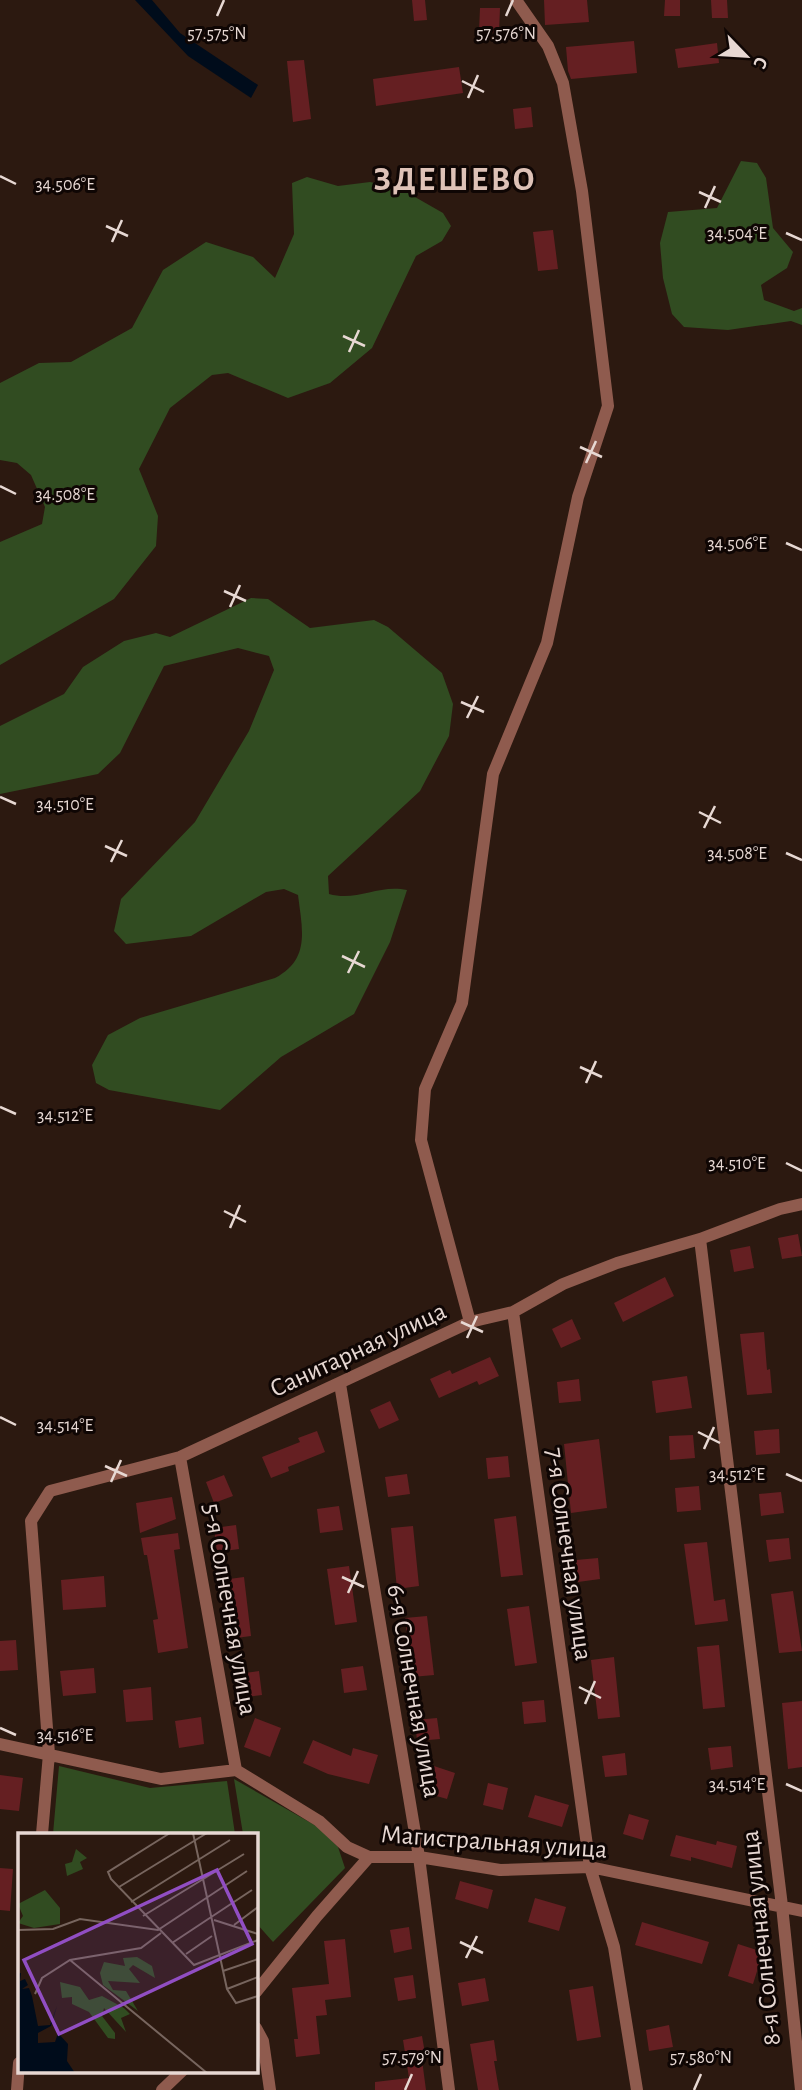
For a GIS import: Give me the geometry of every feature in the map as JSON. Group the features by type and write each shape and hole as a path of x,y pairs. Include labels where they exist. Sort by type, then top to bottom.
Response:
{"street":[{"path":"470,1322 421,1140 425,1089 462,1003 494,774 547,643 578,497 608,406 582,191 563,83 548,46 516,0"},
{"name":"Санитарная улица","path":"49,1754 31,1521 50,1491 180,1457 470,1322 513,1312 563,1284 617,1263 700,1239 780,1209 802,1204"},
{"name":"8-я Солнечная улица","path":"700,1239 782,1906 800,2090"},
{"name":"7-я Солнечная улица","path":"513,1312 590,1867 614,1947 637,2090"},
{"name":"6-я Солнечная улица","path":"340,1384 419,1857 449,2090"},
{"name":"5-я Солнечная улица","path":"180,1457 236,1770"},
{"path":"0,1744 161,1779 236,1770"},
{"path":"41,1833 49,1754"},
{"name":"Магистральная улица","path":"236,1770 319,1821 347,1846 369,1857 419,1857 500,1870 590,1867 802,1911"},
{"path":"257,1991 369,1857"},
{"path":"257,2030 263,2041 270,2090"},
{"path":"17,2090 18,2072"},
{"path":"162,2090 182,2072"}],"green space":[{"path":"741,161 757,163 766,178 773,228 793,252 787,268 761,285 764,300 794,311 802,308 802,325 791,321 728,330 684,327 672,314 663,278 660,243 668,212 717,208"},
{"path":"307,177 338,186 370,182 401,189 443,213 451,226 442,241 416,256 372,348 330,383 288,398 228,373 212,375 170,408 139,469 158,516 156,546 114,599 0,665 0,542 42,524 45,507 31,475 17,463 0,460 0,383 39,363 71,362 132,328 163,270 206,242 253,257 275,278 294,234 292,183"},
{"path":"251,598 268,599 310,628 374,620 388,627 442,673 453,704 449,736 420,791 328,876 329,894 339,896 387,889 407,890 390,942 354,1014 281,1057 220,1110 109,1090 96,1083 92,1065 108,1035 140,1018 275,978 294,962 299,952 302,931 298,895 284,889 266,892 191,936 126,944 114,931 121,899 195,822 249,731 274,670 269,656 238,648 164,666 120,753 98,774 0,794 0,726 64,694 83,667 124,641 156,633 170,637"},
{"path":"59,1766 150,1788 227,1781 235,1833 53,1833"},
{"path":"234,1779 318,1827 338,1847 345,1868 273,1942 257,1924 257,1833 243,1833"}],"water":[{"path":"135,0 152,0 180,33 258,85 251,98 188,56"}],"building":[{"path":"412,0 425,0 427,20 414,21"},
{"path":"544,0 587,0 589,22 545,25"},
{"path":"665,0 680,0 680,16 664,16"},
{"path":"711,0 727,0 728,18 712,18"},
{"path":"480,8 500,8 499,33 479,32"},
{"path":"634,41 637,73 571,79 566,47"},
{"path":"717,43 719,63 678,68 675,49"},
{"path":"304,60 311,119 293,122 287,61"},
{"path":"459,67 463,93 376,106 373,79"},
{"path":"531,107 533,127 515,129 513,109"},
{"path":"553,230 558,269 538,271 533,232"},
{"path":"798,1234 802,1256 782,1259 778,1238"},
{"path":"750,1246 754,1268 734,1272 730,1250"},
{"path":"665,1277 674,1296 623,1322 614,1303"},
{"path":"572,1319 581,1339 561,1348 552,1329"},
{"path":"764,1332 772,1393 747,1395 740,1334"},
{"path":"490,1357 499,1376 479,1385 477,1381 439,1398 430,1379 450,1370 452,1374"},
{"path":"687,1376 692,1408 656,1413 652,1381"},
{"path":"579,1379 581,1401 559,1403 557,1382"},
{"path":"390,1401 399,1420 379,1429 370,1410"},
{"path":"779,1429 780,1453 756,1455 754,1431"},
{"path":"317,1431 325,1452 288,1467 289,1471 271,1478 262,1457 300,1442 298,1438"},
{"path":"693,1435 695,1458 670,1460 669,1436"},
{"path":"599,1439 607,1508 571,1513 564,1444"},
{"path":"508,1456 510,1477 488,1479 486,1458"},
{"path":"407,1474 410,1494 388,1497 385,1477"},
{"path":"224,1475 233,1496 214,1503 206,1482"},
{"path":"699,1486 701,1510 677,1512 675,1488"},
{"path":"781,1492 784,1513 761,1516 759,1494"},
{"path":"172,1497 176,1519 140,1533 136,1503"},
{"path":"339,1506 343,1530 320,1533 317,1509"},
{"path":"516,1516 523,1575 501,1577 494,1519"},
{"path":"236,1525 239,1549 217,1552 214,1528"},
{"path":"413,1526 419,1586 397,1589 391,1528"},
{"path":"178,1533 180,1549 174,1550 188,1648 158,1653 153,1620 158,1619 147,1555 144,1555 141,1538"},
{"path":"789,1538 791,1559 769,1562 766,1540"},
{"path":"707,1542 714,1601 725,1599 728,1621 695,1625 684,1544"},
{"path":"598,1558 600,1579 578,1582 576,1560"},
{"path":"349,1566 357,1622 335,1625 327,1569"},
{"path":"104,1576 106,1607 63,1610 61,1580"},
{"path":"244,1577 251,1636 229,1639 222,1580"},
{"path":"793,1591 802,1651 779,1653 771,1594"},
{"path":"529,1606 537,1663 515,1666 507,1609"},
{"path":"427,1616 434,1675 412,1677 405,1618"},
{"path":"16,1640 18,1670 0,1671 0,1641"},
{"path":"719,1645 725,1707 703,1709 697,1647"},
{"path":"614,1657 620,1717 598,1719 591,1660"},
{"path":"363,1666 367,1690 344,1693 341,1669"},
{"path":"94,1668 96,1693 63,1696 60,1671"},
{"path":"259,1671 262,1695 240,1698 237,1674"},
{"path":"151,1687 153,1720 126,1722 123,1690"},
{"path":"544,1700 546,1722 524,1724 522,1702"},
{"path":"802,1701 802,1767 788,1769 782,1703"},
{"path":"201,1717 204,1744 179,1748 175,1721"},
{"path":"255,1718 281,1728 270,1757 244,1747"},
{"path":"437,1718 440,1739 417,1741 415,1720"},
{"path":"313,1740 351,1756 353,1748 378,1755 369,1784 328,1774 303,1763"},
{"path":"731,1746 733,1767 711,1770 708,1748"},
{"path":"625,1753 627,1775 605,1777 602,1756"},
{"path":"434,1766 455,1773 447,1799 426,1793"},
{"path":"0,1775 23,1778 19,1811 0,1809"},
{"path":"488,1783 508,1788 503,1810 483,1805"},
{"path":"535,1795 569,1805 562,1827 528,1817"},
{"path":"629,1814 649,1820 643,1840 623,1834"},
{"path":"676,1835 716,1845 717,1841 737,1846 732,1868 691,1857 691,1861 670,1856"},
{"path":"0,1868 13,1869 10,1911 0,1910"},
{"path":"460,1881 493,1890 488,1909 455,1899"},
{"path":"535,1898 566,1907 559,1931 528,1922"},
{"path":"642,1922 709,1942 702,1964 635,1945"},
{"path":"409,1927 412,1949 394,1953 390,1930"},
{"path":"345,1939 351,1997 325,2000 327,2015 316,2016 320,2054 296,2057 294,2039 298,2039 292,1988 329,1984 324,1941"},
{"path":"738,1944 763,1952 753,1984 728,1976"},
{"path":"413,1975 416,1998 398,2001 394,1978"},
{"path":"485,1978 489,2001 462,2006 458,1983"},
{"path":"593,1986 601,2037 577,2041 569,1990"},
{"path":"669,2025 673,2047 649,2051 646,2030"},
{"path":"422,2036 426,2059 422,2060 426,2090 375,2090 375,2082 409,2078 403,2040"},
{"path":"494,2040 499,2090 478,2090 470,2044"}],"district":[{"name":"ЗДЕШЕВО","path":"455,180"}]}
